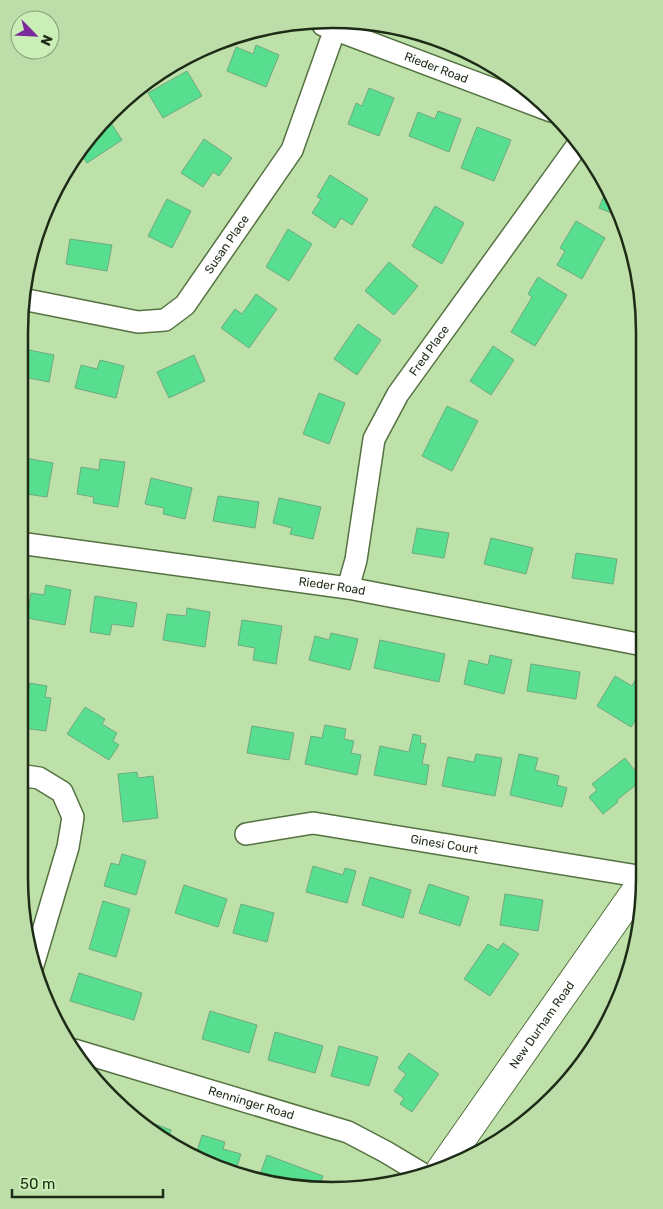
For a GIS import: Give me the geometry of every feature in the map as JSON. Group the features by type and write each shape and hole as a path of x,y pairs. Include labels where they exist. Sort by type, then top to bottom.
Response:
{"main road":[{"name":"New Durham Road","path":"449,1158 635,890"}],"street":[{"name":"Susan Place","path":"29,300 138,322 165,320 184,305 292,150 329,28"},
{"name":"Rieder Road","path":"332,28 533,104"},
{"name":"Fred Place","path":"348,588 356,560 374,439 398,394 574,148"},
{"name":"Rieder Road","path":"28,544 348,588 636,644"},
{"path":"28,776 39,778 62,792 73,817 68,847 37,952"},
{"name":"Ginesi Court","path":"246,834 314,823 636,877"},
{"name":"Renninger Road","path":"83,1053 348,1132 415,1169"}],"building":[{"path":"256,45 279,55 266,87 227,71 236,47 253,54"},
{"path":"187,71 202,96 163,118 148,93"},
{"path":"369,88 394,98 379,136 348,124 356,103 362,106"},
{"path":"438,111 461,119 449,152 409,136 418,112 435,119"},
{"path":"111,123 122,140 87,163 83,157 90,146"},
{"path":"477,127 511,140 494,181 461,168"},
{"path":"204,139 232,158 219,176 213,172 203,187 181,173"},
{"path":"330,175 368,199 352,225 341,218 335,228 312,213 321,199 317,197"},
{"path":"604,196 611,213 599,208"},
{"path":"167,199 191,211 172,248 148,236"},
{"path":"435,206 464,223 442,264 412,246"},
{"path":"576,221 605,238 582,279 557,265 565,251 560,248"},
{"path":"288,229 312,244 289,281 266,267"},
{"path":"70,239 112,245 107,271 66,264"},
{"path":"389,262 418,286 394,315 365,291"},
{"path":"538,277 567,295 535,346 511,332 532,297 528,294"},
{"path":"256,294 277,309 249,348 221,328 235,309 242,314"},
{"path":"358,324 381,340 357,375 334,359"},
{"path":"493,346 514,360 491,395 470,381"},
{"path":"28,350 54,355 49,382 28,378"},
{"path":"194,355 205,381 169,398 157,372"},
{"path":"100,360 124,366 116,398 75,388 81,365 97,369"},
{"path":"319,393 345,403 329,444 303,434"},
{"path":"447,406 478,421 452,471 422,456"},
{"path":"28,459 53,463 47,497 28,494"},
{"path":"100,459 125,462 118,507 93,503 94,497 77,494 81,467 99,470"},
{"path":"151,478 192,488 185,519 163,514 164,508 145,504"},
{"path":"218,496 259,502 255,528 213,521"},
{"path":"279,498 321,507 313,539 290,534 292,528 273,523"},
{"path":"417,528 449,533 444,558 412,553"},
{"path":"491,538 533,548 526,574 484,564"},
{"path":"576,553 617,559 613,584 572,578"},
{"path":"46,585 71,590 65,625 28,618 31,593 44,595"},
{"path":"95,596 137,603 133,627 112,624 110,635 90,632"},
{"path":"187,608 210,612 205,647 163,640 167,614 186,616"},
{"path":"242,620 282,626 276,664 253,660 255,648 238,645"},
{"path":"331,633 358,639 350,670 309,660 315,636 329,640"},
{"path":"380,640 445,654 439,682 374,668"},
{"path":"490,655 512,660 504,694 464,684 469,660 488,665"},
{"path":"531,664 580,672 576,699 527,691"},
{"path":"615,676 632,686 636,679 636,719 631,727 597,706"},
{"path":"30,683 47,686 45,697 51,698 46,731 28,729"},
{"path":"85,707 105,719 102,724 117,733 113,741 119,745 109,760 67,734"},
{"path":"325,725 346,729 344,739 354,741 351,753 361,755 357,775 305,764 311,736 322,738"},
{"path":"252,726 294,733 289,760 247,753"},
{"path":"413,734 421,736 420,743 426,744 422,764 429,765 426,785 374,775 380,746 409,752"},
{"path":"476,754 502,758 495,796 442,786 448,757 474,762"},
{"path":"519,754 538,758 535,770 559,776 557,785 567,788 562,807 510,795"},
{"path":"625,758 636,772 636,785 603,814 589,797 597,790 592,784"},
{"path":"137,772 138,778 153,776 158,818 123,822 118,774"},
{"path":"122,854 146,861 136,895 104,886 111,863 119,865"},
{"path":"313,866 343,875 345,868 356,871 347,903 306,892"},
{"path":"370,877 411,890 403,918 362,905"},
{"path":"429,884 469,897 460,926 419,913"},
{"path":"184,885 227,899 218,927 175,913"},
{"path":"505,894 543,900 538,931 500,925"},
{"path":"103,901 130,909 116,957 89,949"},
{"path":"241,904 274,913 267,942 233,933"},
{"path":"503,943 519,954 490,996 464,979 488,944 498,950"},
{"path":"79,973 142,993 134,1020 70,1001"},
{"path":"210,1011 257,1025 249,1053 202,1039"},
{"path":"275,1032 323,1046 315,1073 268,1060"},
{"path":"339,1046 378,1057 369,1086 331,1076"},
{"path":"409,1053 439,1074 412,1112 400,1104 404,1098 394,1091 406,1074 398,1068"},
{"path":"152,1123 171,1130 170,1134"},
{"path":"202,1135 225,1142 223,1149 241,1154 237,1166 197,1150"},
{"path":"267,1155 323,1176 321,1181 292,1179 261,1173"}]}
